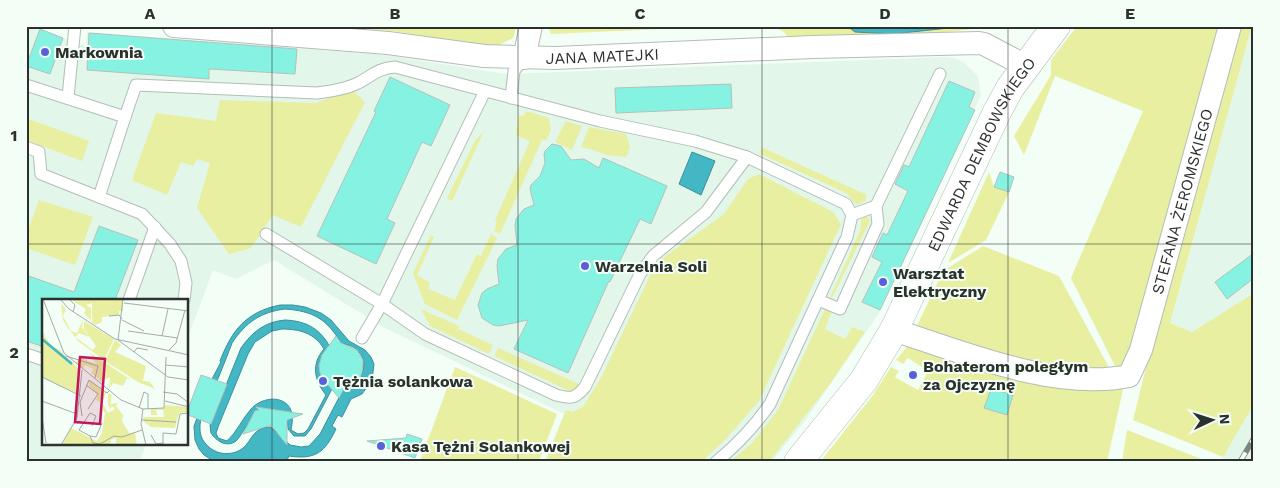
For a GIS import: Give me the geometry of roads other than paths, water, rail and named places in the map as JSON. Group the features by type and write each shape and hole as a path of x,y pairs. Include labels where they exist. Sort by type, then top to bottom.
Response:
{"street":[{"name":"JANA MATEJKI","path":"174,26 388,43 484,56 524,58 575,58 813,47 979,43 1026,66"},
{"path":"524,58 531,26"},
{"name":"EDWARDA DEMBOWSKIEGO","path":"798,462 901,332 997,112 1010,88 1056,26"},
{"name":"STEFANA ŻEROMSKIEGO","path":"901,332 996,363 1048,375 1094,379 1129,376 1141,350 1230,26"}],"lane":[{"path":"68,98 75,26"},
{"path":"511,98 514,71 524,58"},
{"path":"99,197 136,85 317,92 339,91 358,84 376,71 395,67 600,121 695,141 747,157 846,204 852,214 847,237 770,404 738,444 716,462"},
{"path":"818,300 840,309 878,224 876,206 940,74"},
{"path":"26,85 125,116"},
{"path":"362,338 382,304 484,91"},
{"path":"26,147 39,152 41,174 142,214 170,244 181,261 186,283 184,299"},
{"path":"266,234 382,304 425,334 566,398 577,396 586,387 640,274 653,256 706,212 747,157"},
{"path":"852,214 876,206"},
{"path":"128,299 155,227"},
{"path":"26,354 42,359"}],"water":[{"path":"847,26 955,26 893,34 855,32"},
{"path":"692,152 715,161 701,195 679,184"},
{"path":"280,305 293,305 321,313 331,320 349,341 365,350 371,357 374,364 372,380 362,394 351,399 342,417 338,415 332,426 336,429 332,437 318,453 306,457 289,456 286,462 215,462 204,455 199,449 195,440 194,426 212,379 235,332 249,318 268,308","holes":["276,310 295,310 311,314 325,322 341,343 356,349 361,354 363,360 363,371 356,380 345,386 320,434 309,446 290,445 271,427 259,430 246,446 236,452 216,452 206,444 200,432 200,425 232,343 243,329 255,319"]},
{"path":"285,320 307,324 323,336 331,349 323,356 319,369 326,383 334,385 311,429 305,436 294,436 288,429 287,418 248,424 236,441 229,444 222,443 211,433 210,425 241,348 260,328","holes":["288,329 306,333 316,339 324,349 317,360 316,372 319,384 326,395 308,429 304,433 298,434 291,430 292,418 290,408 280,400 271,399 262,401 254,406 227,441 218,438 216,433 218,427 248,354 255,342 272,331"]}],"railway":[{"path":"1240,462 1254,438"}],"place":[{"name":"Markownia","path":"45,52"},
{"name":"Warzelnia Soli","path":"585,266"},
{"name":"Warsztat Elektryczny","path":"883,282"},
{"name":"Bohaterom poległym za Ojczyznę","path":"913,375"},
{"name":"Tężnia solankowa","path":"323,381"},
{"name":"Kasa Tężni Solankowej","path":"381,446"}]}
